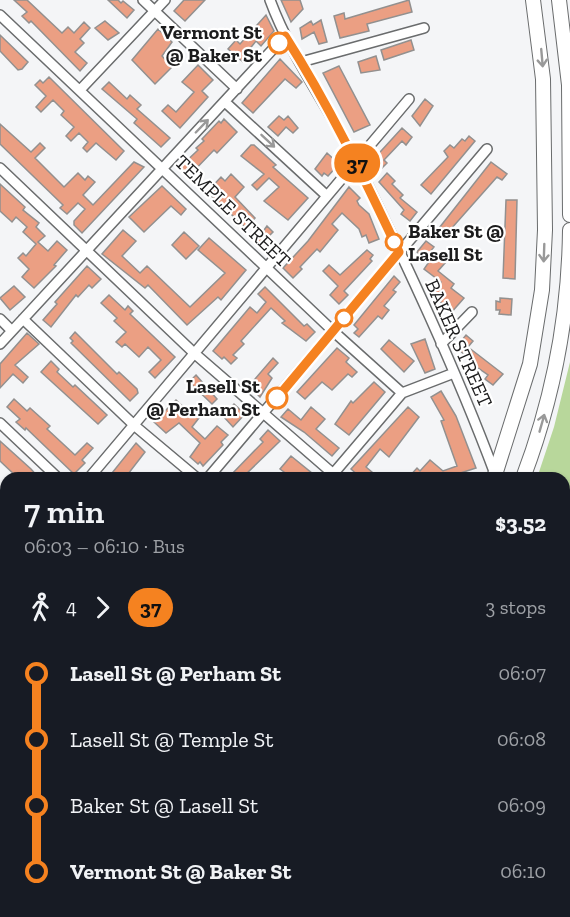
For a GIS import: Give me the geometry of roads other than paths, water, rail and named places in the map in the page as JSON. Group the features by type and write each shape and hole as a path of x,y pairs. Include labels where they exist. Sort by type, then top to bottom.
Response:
{"highway":[{"path":"495,472 530,364 542,282 545,222 543,79 533,0"},
{"path":"559,0 569,85 570,215"},
{"path":"525,472 545,411 558,358 567,298 570,230"}],"street":[{"path":"143,0 237,89"},
{"path":"80,90 165,0"},
{"name":"BAKER STREET","path":"270,0 285,36 302,62 355,160 399,252 454,373 491,472"},
{"name":"TEMPLE STREET","path":"0,15 333,331 402,393"},
{"path":"302,62 424,28"},
{"path":"0,344 285,36"},
{"path":"95,472 355,160 409,99"},
{"path":"225,102 327,196"},
{"path":"213,472 487,148"},
{"path":"0,168 194,353 331,472"},
{"path":"441,344 472,312"},
{"path":"0,319 11,330"},
{"path":"23,319 135,426 190,472"},
{"path":"339,472 402,393 454,373"},
{"path":"0,423 52,472"}],"place":[{"name":"Vermont St @ Baker St","path":"279,43"},
{"name":"Baker St @ Lasell St","path":"394,242"},
{"name":"Lasell St @ Perham St","path":"277,398"}]}
